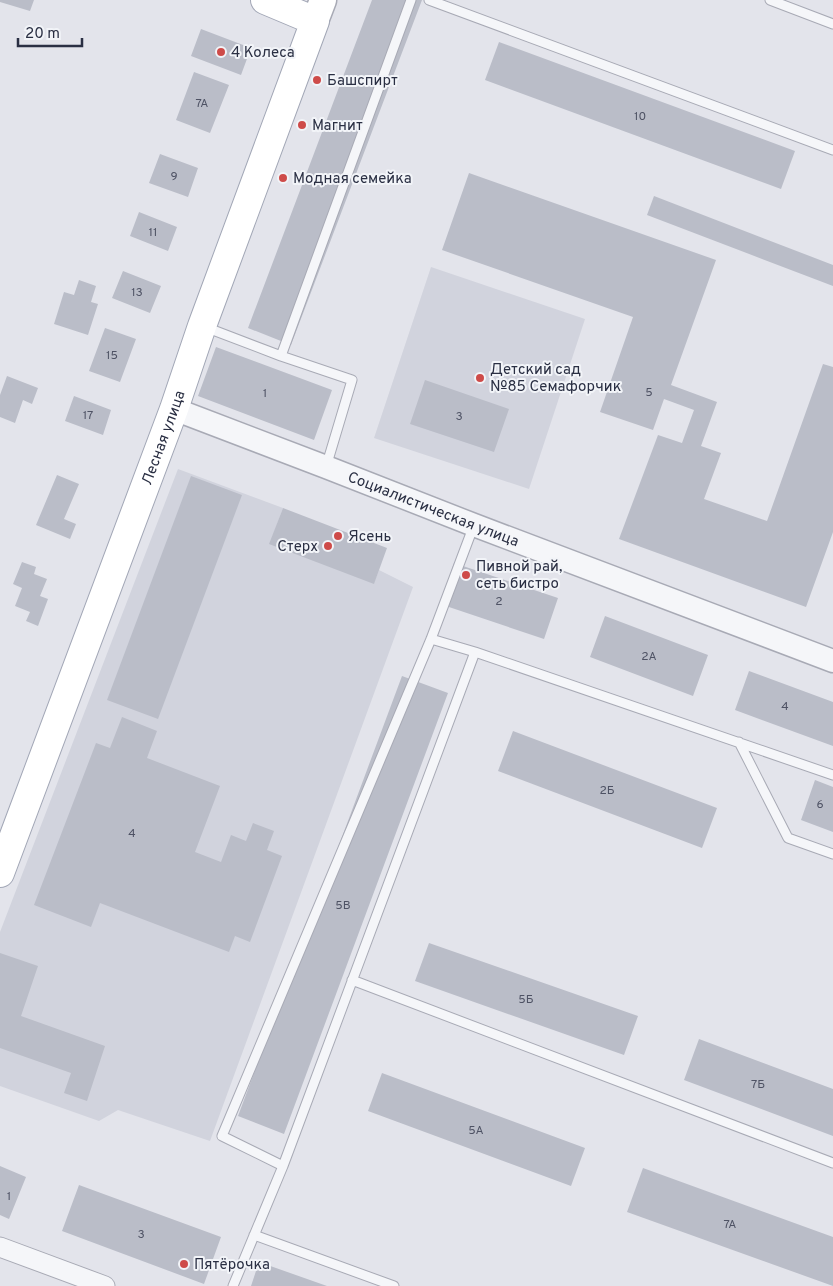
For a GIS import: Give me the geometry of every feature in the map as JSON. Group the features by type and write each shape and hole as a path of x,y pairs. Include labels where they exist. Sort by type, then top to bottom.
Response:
{"main road":[{"path":"265,0 319,11"},
{"name":"Лесная улица","path":"0,873 174,409 202,326 319,11"}],"street":[{"name":"Социалистическая улица","path":"174,409 474,525 833,660"},
{"path":"0,1246 105,1286"}],"lane":[{"path":"281,356 411,0"},
{"path":"429,0 833,150"},
{"path":"770,0 833,24"},
{"path":"202,326 352,380 326,467"},
{"path":"283,1166 222,1136 431,639 474,525"},
{"path":"431,639 475,652 833,775"},
{"path":"233,1286 283,1166 475,652"},
{"path":"739,742 788,838 833,854"},
{"path":"352,980 833,1162"},
{"path":"254,1235 394,1286"}],"shaded area":[{"name":"Детский сад №85 Семафорчик","path":"431,267 585,319 529,489 374,438"},
{"path":"178,469 283,508 270,543 374,583 379,570 413,587 210,1141 118,1110 99,1121 0,1086 0,932"}],"building":[{"path":"0,0 34,0 30,11 0,2"},
{"path":"372,0 422,0 291,345 248,328"},
{"name":"4 Колеса","path":"201,29 251,48 241,75 191,56"},
{"path":"499,42 795,151 781,189 485,80"},
{"path":"194,72 229,85 210,133 176,120"},
{"path":"160,154 198,168 188,197 149,183"},
{"path":"469,173 716,260 671,385 717,402 701,446 721,453 704,499 767,521 823,364 833,367 833,532 806,607 619,539 658,435 682,443 694,410 664,399 653,430 600,412 633,317 442,250"},
{"path":"654,196 833,265 833,286 647,215"},
{"path":"139,212 177,227 168,251 130,236"},
{"path":"123,271 161,286 150,313 112,298"},
{"path":"79,280 96,286 91,302 98,304 88,335 54,324 64,292 74,295"},
{"path":"105,328 136,339 120,382 89,371"},
{"path":"216,347 332,390 314,440 198,396"},
{"path":"7,376 38,388 32,404 23,400 15,423 0,417 0,395"},
{"name":"Детский сад №85 Семафорчик","path":"425,380 509,409 494,452 410,424"},
{"path":"74,396 111,410 103,435 65,421"},
{"path":"57,475 79,484 64,519 76,524 70,539 36,525"},
{"path":"191,476 242,495 158,719 107,700"},
{"name":"Стерх","path":"283,508 387,548 374,584 269,544"},
{"path":"22,562 36,567 34,574 47,579 40,596 48,599 38,626 26,621 30,612 15,606 22,588 13,584"},
{"path":"454,563 558,598 544,639 440,604"},
{"path":"605,616 708,655 693,696 590,657"},
{"path":"749,671 833,702 833,746 735,710"},
{"path":"402,676 448,693 284,1134 238,1116"},
{"path":"122,717 157,731 147,758 220,786 195,852 221,862 231,835 246,841 253,823 274,831 267,850 282,856 250,942 235,936 229,952 100,903 91,927 34,905 96,743 110,748"},
{"path":"513,731 717,808 702,848 498,771"},
{"path":"815,780 833,787 833,832 801,820"},
{"path":"429,943 638,1016 624,1055 415,981"},
{"path":"0,953 38,966 21,1016 105,1046 87,1101 64,1093 71,1073 0,1048"},
{"path":"699,1039 833,1089 833,1136 684,1080"},
{"path":"382,1073 585,1148 571,1186 368,1111"},
{"path":"0,1166 26,1177 9,1219 0,1215"},
{"path":"643,1168 833,1237 833,1286 627,1212"},
{"path":"79,1185 221,1237 204,1284 62,1231"},
{"path":"259,1262 327,1286 251,1286"}],"place":[{"name":"4 Колеса","path":"221,52"},
{"name":"Башспирт","path":"317,80"},
{"name":"Магнит","path":"302,125"},
{"name":"Модная семейка","path":"283,178"},
{"name":"Детский сад №85 Семафорчик","path":"480,378"},
{"name":"Ясень","path":"338,536"},
{"name":"Стерх","path":"328,546"},
{"name":"Пивной рай, сеть бистро","path":"466,575"},
{"name":"Пятёрочка","path":"184,1264"}]}
